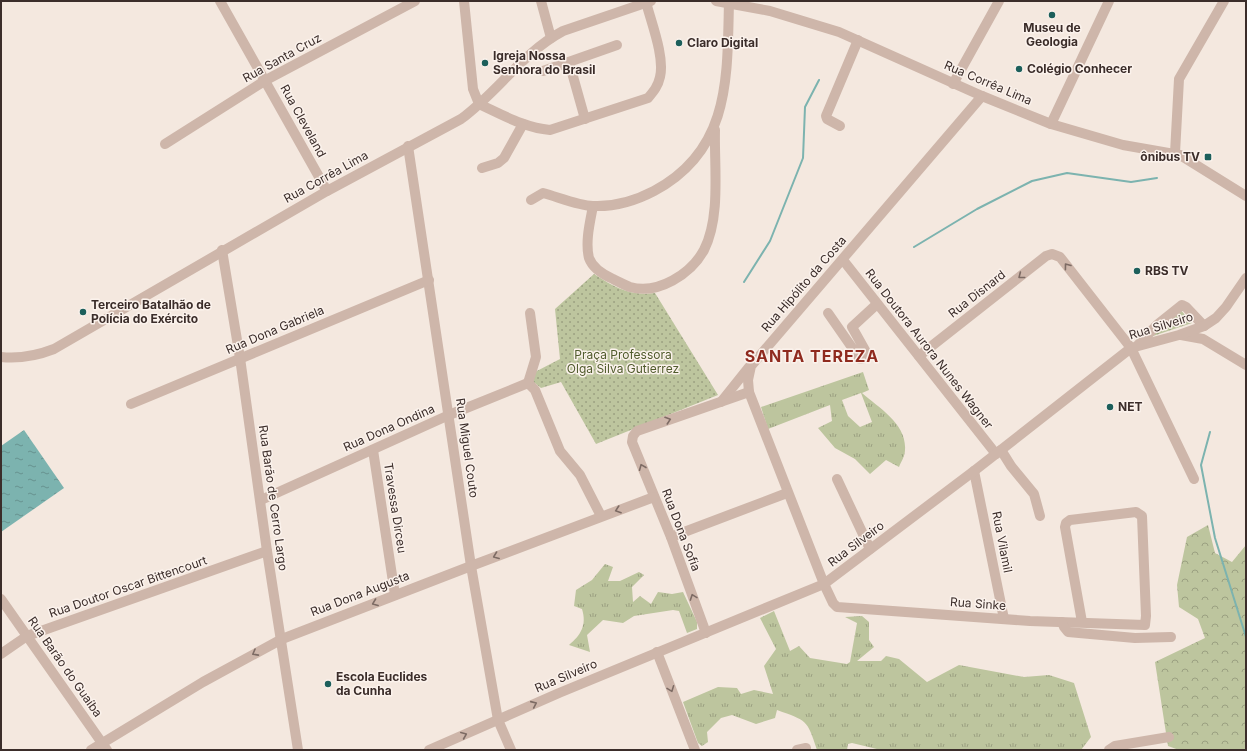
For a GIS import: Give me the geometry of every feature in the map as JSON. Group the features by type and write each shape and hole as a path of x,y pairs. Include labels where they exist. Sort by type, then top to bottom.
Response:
{"street":[{"name":"Rua Cleveland","path":"220,1 266,80 327,191"},
{"name":"Rua Santa Cruz","path":"165,144 266,80 416,1"},
{"path":"464,1 473,90 480,104 523,124 550,130 648,98 657,88 661,76 661,62 646,2"},
{"path":"541,1 551,38"},
{"name":"Rua Corrêa Lima","path":"1,357 16,358 39,354 54,349 222,250 408,146 461,119 480,104 525,57 563,31 652,1"},
{"name":"Rua Corrêa Lima","path":"716,1 729,2 770,11 839,32 953,84 1051,124 1123,145 1175,153 1246,196"},
{"path":"770,11 775,1"},
{"path":"953,84 999,1"},
{"path":"1051,124 1109,1"},
{"path":"1175,153 1179,79 1224,1"},
{"path":"593,206 588,244 589,259 597,270 605,276 631,287 644,288 672,281 683,274 704,250 714,220 715,127 727,79 729,2"},
{"path":"840,126 827,119 826,116 858,40"},
{"path":"543,71 617,45"},
{"path":"569,62 584,119"},
{"name":"Rua Hipólito da Costa","path":"721,402 982,96"},
{"path":"482,168 498,163 504,158 523,124"},
{"path":"531,200 543,193 593,206 629,203 664,186 696,157 715,127"},
{"name":"Rua Miguel Couto","path":"408,146 449,415 470,566 498,720 511,750"},
{"name":"Rua Barão de Cerro Largo","path":"222,250 240,358 267,551 282,639 298,750"},
{"name":"Rua Disnard","path":"919,356 1046,256 1052,254 1060,256 1079,282 1135,346"},
{"name":"Rua Doutora Aurora Nunes Wagner","path":"843,260 919,356 1034,494 1040,516"},
{"name":"Rua Silveiro","path":"429,750 658,652 824,584 974,471 1135,346 1179,335 1204,326 1216,318 1242,292 1246,278"},
{"name":"Rua Dona Gabriela","path":"131,404 429,280"},
{"path":"828,313 860,359 865,358 866,352 852,327 877,304"},
{"path":"1194,479 1135,346 1157,325 1182,305 1186,307 1204,326"},
{"path":"530,313 536,357 528,383 535,390 560,451 580,476 601,516"},
{"path":"1179,335 1203,339 1246,365"},
{"path":"751,366 748,380 749,392 787,493 824,584"},
{"name":"Rua Dona Ondina","path":"261,500 449,415 528,383"},
{"path":"721,402 749,392"},
{"name":"Rua Dona Sofia","path":"706,633 671,538 632,442 633,436 637,431 721,402"},
{"name":"Travessa Dirceu","path":"372,450 395,595"},
{"name":"Rua Vilamil","path":"974,471 1004,619"},
{"path":"837,479 870,549"},
{"path":"671,538 787,493"},
{"name":"Rua Dona Augusta","path":"91,750 105,746 203,682 282,639 654,497"},
{"name":"Rua Sinke","path":"824,584 833,603 842,609 1004,619 1145,625 1146,616 1142,516 1140,513 1136,512 1070,520 1066,523 1065,527 1082,622"},
{"name":"Rua Doutor Oscar Bittencourt","path":"1,654 27,636 267,551"},
{"name":"Rua Barão do Guaíba","path":"1,599 105,746"},
{"path":"1062,622 1068,632 1135,638 1171,637"},
{"path":"658,652 695,750"},
{"path":"1103,750 1109,750 1114,746 1169,737"}],"green space":[{"name":"Praça Professora Olga Silva Gutierrez","path":"594,274 623,290 646,294 655,293 718,395 596,444 561,382 541,388 531,380 533,373 560,359 555,309"},
{"path":"1179,308 1192,323 1147,338"},
{"path":"863,372 869,390 862,393 891,417 897,424 902,432 904,441 904,457 899,467 886,460 870,474 855,459 835,448 818,428 832,421 830,405 768,429 761,407","holes":["861,393 872,422 860,427 848,416 842,400"]},
{"path":"1208,525 1215,553 1232,562 1246,545 1246,750 1179,750 1168,746 1155,662 1205,638 1198,619 1179,607 1177,585 1187,537"},
{"path":"605,564 613,567 608,581 620,581 639,572 644,575 632,587 633,602 640,596 651,604 658,592 672,594 683,592 697,622 697,629 687,633 679,611 673,610 634,616 623,623 603,620 587,635 590,652 569,645 580,633 584,620 582,609 574,606 576,590 592,580"},
{"path":"774,611 790,651 799,646 810,658 847,664 850,662 857,623 845,617 862,616 869,622 869,640 874,647 857,661 881,661 886,656 899,659 927,682 959,665 1024,677 1049,675 1074,683 1091,737 1081,750 881,750 852,743 848,744 847,750 817,750 811,732 804,722 777,710 775,718 756,724 732,715 721,718 707,732 708,742 702,746 698,743 683,702 718,687 737,688 741,694 754,690 773,694 764,666 776,649 760,618"}],"water":[{"path":"24,430 64,488 1,532 1,446"}],"waterway":[{"path":"744,282 770,241 803,158 805,107 819,80"},
{"path":"914,247 977,209 1032,181 1067,173 1131,182 1157,178"},
{"path":"1210,432 1201,465 1215,538 1246,637"}],"place":[{"name":"Museu de Geologia","path":"1052,15"},
{"name":"Claro Digital","path":"679,43"},
{"name":"Igreja Nossa Senhora do Brasil","path":"485,63"},
{"name":"Colégio Conhecer","path":"1019,69"},
{"name":"ônibus TV","path":"1208,157"},
{"name":"RBS TV","path":"1137,271"},
{"name":"Terceiro Batalhão de Polícia do Exército","path":"83,312"},
{"name":"NET","path":"1110,407"},
{"name":"Escola Euclides da Cunha","path":"328,684"}],"district":[{"name":"SANTA TEREZA","path":"812,356"}]}
